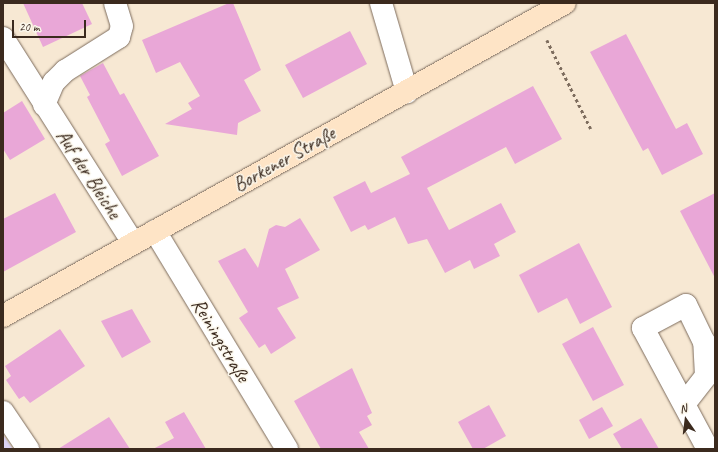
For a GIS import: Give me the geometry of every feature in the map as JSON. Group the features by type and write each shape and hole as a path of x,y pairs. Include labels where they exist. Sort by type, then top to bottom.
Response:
{"street":[{"path":"44,105 54,82 65,71 119,37 122,26 115,3"},
{"path":"381,3 407,92"},
{"name":"Borkener Straße","path":"3,316 565,3"},
{"name":"Auf der Bleiche","path":"3,38 44,105 133,243"},
{"name":"Reiningstraße","path":"155,231 286,449"},
{"path":"685,403 708,449"},
{"path":"3,412 28,449"}],"path":[{"path":"536,19 591,129"}],"shaded area":[{"path":"3,435 13,449 3,449"}],"building":[{"path":"23,3 82,3 92,24 43,47"},
{"path":"229,3 233,3 261,70 244,80 261,111 238,123 237,135 165,124 192,109 188,103 200,96 180,62 156,73 142,40"},
{"path":"350,31 367,64 303,98 285,65"},
{"path":"626,34 676,129 687,123 703,154 662,175 648,148 643,151 590,52"},
{"path":"103,63 120,95 124,93 159,156 122,176 105,144 110,141 87,97 90,95 80,76"},
{"path":"533,86 562,139 515,164 506,147 427,188 449,230 501,203 516,232 494,244 500,256 474,269 470,260 445,273 427,239 408,244 395,217 368,230 365,225 351,232 333,197 365,181 371,193 410,174 401,157"},
{"path":"22,101 45,139 10,160 3,149 3,113"},
{"path":"55,193 76,232 3,272 3,219"},
{"path":"715,193 715,278 680,211"},
{"path":"300,218 320,250 285,269 299,298 277,308 296,338 271,354 265,344 259,348 239,318 248,312 218,261 245,248 258,268 269,229 276,225 285,227"},
{"path":"579,243 612,307 580,324 567,298 538,313 519,275"},
{"path":"132,309 151,342 122,358 101,321"},
{"path":"593,327 624,385 593,401 562,344"},
{"path":"60,329 85,366 30,403 24,396 19,399 6,380 11,376 5,366"},
{"path":"352,368 372,413 367,416 372,425 359,432 369,449 321,449 294,401"},
{"path":"489,405 506,436 483,449 473,449 458,422"},
{"path":"602,407 613,426 589,439 579,420"},
{"path":"184,412 206,449 153,449 174,438 165,422"},
{"path":"109,417 130,449 58,449"},
{"path":"641,418 659,449 622,449 613,434"}]}
